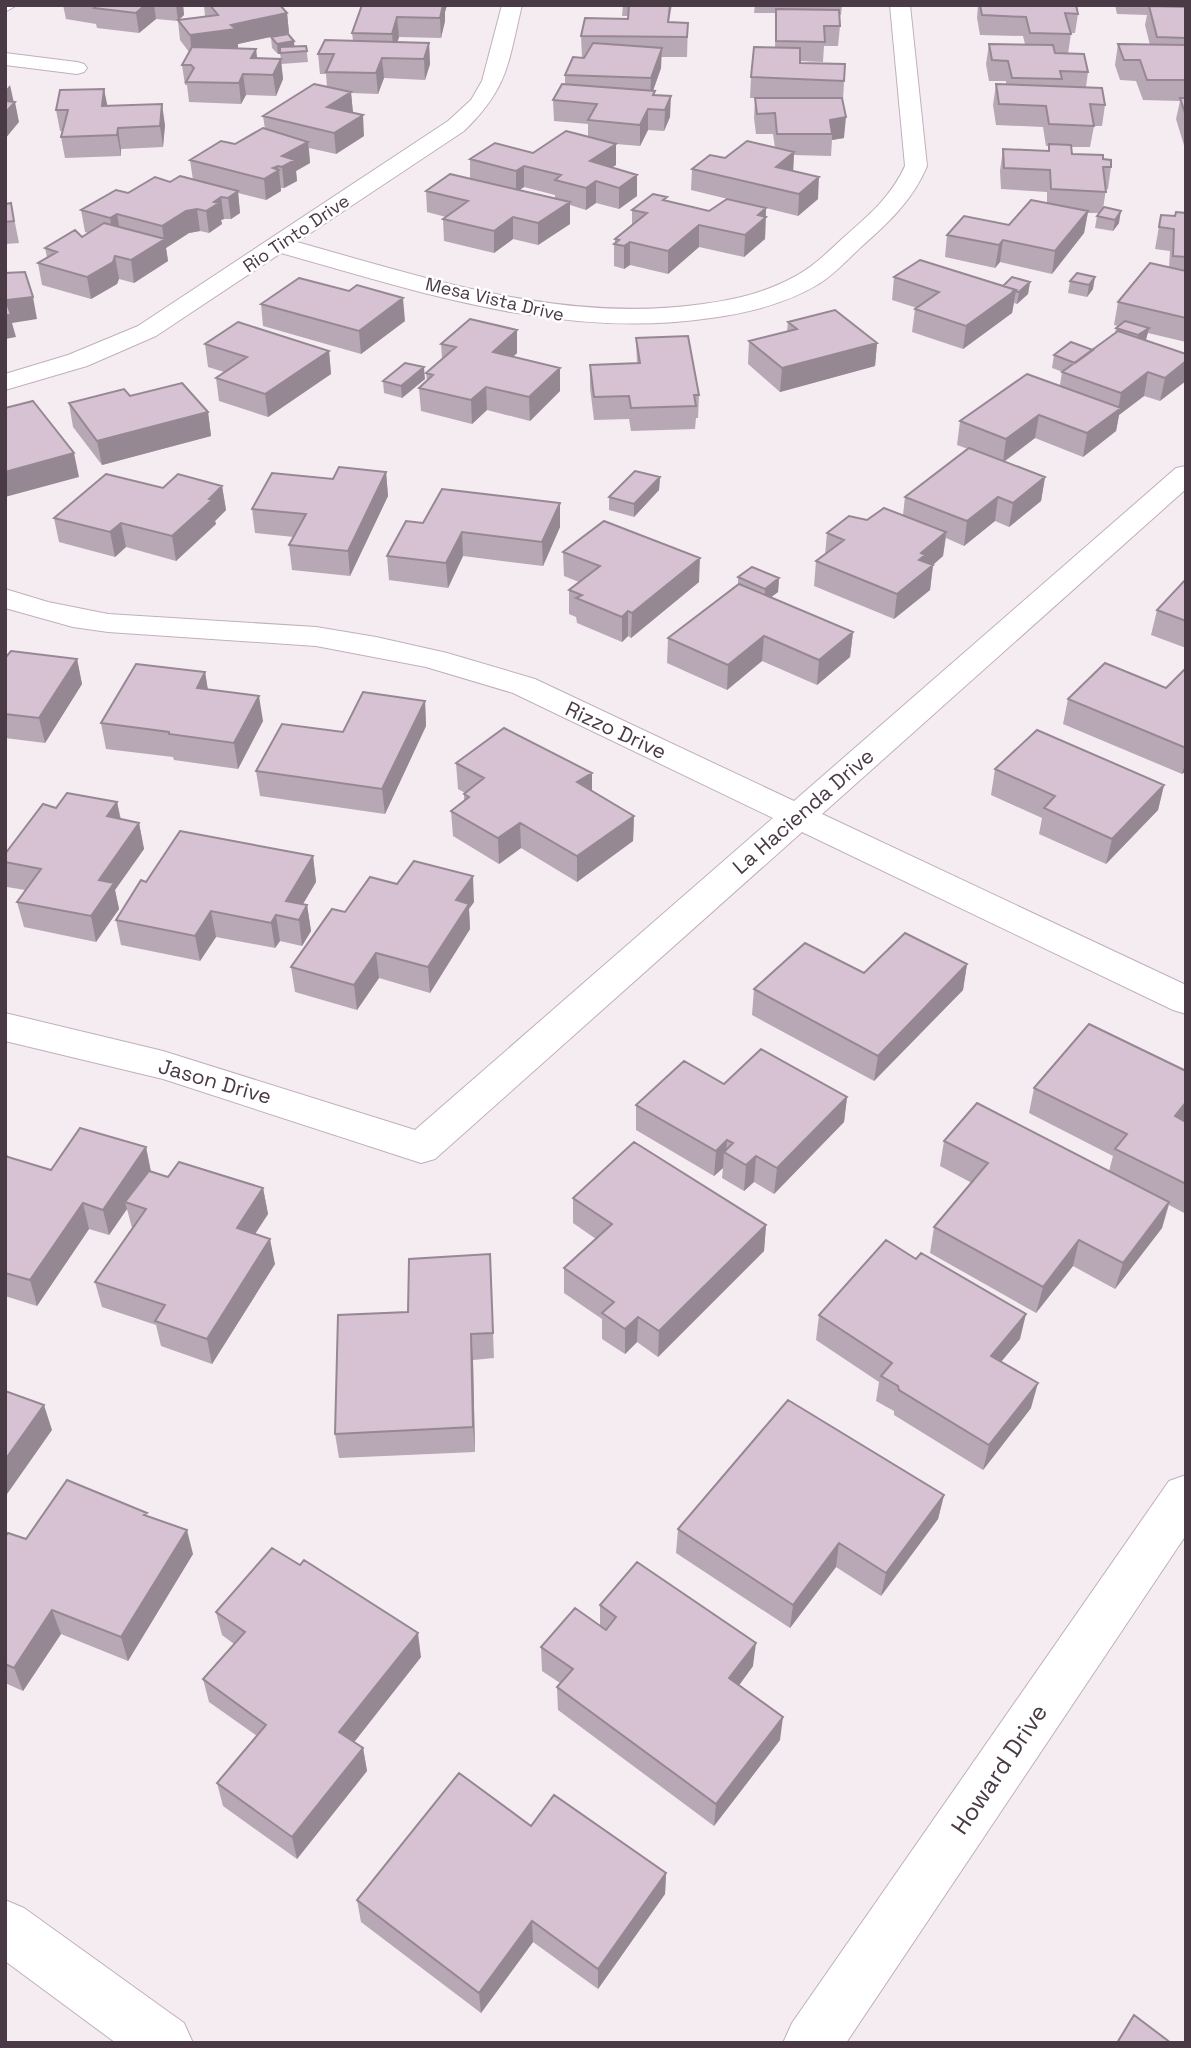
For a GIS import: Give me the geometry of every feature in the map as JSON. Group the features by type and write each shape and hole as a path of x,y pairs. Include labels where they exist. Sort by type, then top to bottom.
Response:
{"street":[{"name":"Rio Tinto Drive","path":"5,382 101,353 147,331 456,126 479,104 493,80 512,5"},
{"name":"Mesa Vista Drive","path":"279,245 510,306 580,317 653,318 704,313 752,302 792,288 821,271 894,205 909,187 916,166 900,5"},
{"path":"5,60 77,68"},
{"name":"La Hacienda Drive","path":"421,1149 1186,474"},
{"name":"Rizzo Drive","path":"5,598 87,620 158,629 286,634 367,643 450,661 524,686 1186,1001"},
{"name":"Jason Drive","path":"5,1027 59,1038 240,1086 421,1149"},
{"name":"Howard Drive","path":"812,2043 1186,1495"},
{"path":"5,1927 164,2043"}],"building":[{"path":"97,5 145,5 136,13 94,8"},
{"path":"210,5 280,5 287,13 231,25 236,29 190,35 178,20 218,15"},
{"path":"362,5 443,5 440,18 397,17 392,34 352,33"},
{"path":"629,5 670,5 668,22 688,23 687,37 581,36 585,18 628,19"},
{"path":"980,5 1076,5 1078,14 1065,13 1071,34 1030,33 1026,17 982,15"},
{"path":"1149,6 1186,7 1186,38 1157,37"},
{"path":"776,9 839,10 840,26 824,26 825,42 776,41"},
{"path":"288,34 294,41 277,44 271,37"},
{"path":"325,40 429,43 424,59 382,58 376,73 326,72 334,54 318,54"},
{"path":"593,43 662,48 651,78 565,75 573,57 584,58"},
{"path":"989,44 1053,45 1055,53 1084,54 1088,72 1060,71 1062,79 1012,78 1008,61 992,60"},
{"path":"1118,44 1186,45 1186,80 1147,80 1140,60 1124,60"},
{"path":"306,46 307,51 280,53 280,47"},
{"path":"192,47 256,49 251,58 281,59 273,75 243,74 239,83 186,82 194,68 191,65 182,65"},
{"path":"754,47 800,48 800,63 845,64 844,81 751,77"},
{"path":"314,84 351,92 327,107 363,115 334,133 263,116"},
{"path":"562,84 655,91 653,95 671,96 665,110 648,109 640,125 588,120 597,104 553,100"},
{"path":"996,84 1102,88 1105,105 1090,104 1094,126 1049,124 1046,106 999,104"},
{"path":"104,89 102,106 162,104 160,126 118,128 117,135 61,137 68,110 56,110 60,90"},
{"path":"755,98 842,98 846,117 830,120 832,134 777,134 775,113 757,114"},
{"path":"1180,98 1186,98 1186,116"},
{"path":"5,101 15,102 5,113"},
{"path":"263,128 308,142 282,156 295,160 282,167 273,168 279,170 264,179 190,160 221,141 235,144"},
{"path":"566,131 616,144 590,161 637,175 619,188 596,181 586,188 555,180 561,175 524,166 516,171 470,159 495,143 533,153"},
{"path":"747,141 794,152 776,167 819,177 799,194 692,169 710,155 725,158"},
{"path":"1049,144 1071,145 1072,154 1103,155 1103,159 1111,160 1111,167 1103,167 1106,192 1051,189 1050,170 1004,168 1003,149 1049,151"},
{"path":"450,174 570,202 538,223 513,217 494,231 443,219 468,201 426,191"},
{"path":"180,176 238,191 228,198 221,197 214,202 219,203 206,211 186,211 162,226 117,214 110,218 81,210 116,190 128,193 155,177 170,182"},
{"path":"653,194 667,197 663,200 709,211 727,199 766,208 758,215 766,217 745,235 699,225 668,251 630,242 624,246 614,244 619,240 615,239 647,213 632,210"},
{"path":"1031,200 1088,211 1055,251 1003,240 999,245 947,235 964,216 1009,225"},
{"path":"11,203 14,221 5,222 5,204"},
{"path":"1104,207 1121,211 1115,220 1097,216"},
{"path":"1176,212 1186,213 1186,257 1173,256 1174,229 1159,227 1161,215 1175,216"},
{"path":"104,223 165,239 131,260 115,256 113,262 87,277 38,263 57,252 45,248 75,230 82,237"},
{"path":"920,260 1016,290 966,326 915,309 939,292 894,277"},
{"path":"1150,263 1186,271 1186,318 1118,302"},
{"path":"25,272 33,297 6,300 11,315 5,315 5,273"},
{"path":"1077,273 1095,277 1089,285 1070,281"},
{"path":"1012,277 1030,282 1019,292 1014,291 1016,290 1003,286"},
{"path":"299,278 349,291 357,285 403,298 359,331 261,304"},
{"path":"835,310 877,343 782,368 749,341 797,329 788,322"},
{"path":"470,319 517,330 493,352 560,368 529,397 486,387 471,400 419,388 433,375 426,373 456,347 441,344"},
{"path":"1125,321 1149,328 1138,335 1116,328"},
{"path":"238,322 329,351 265,394 216,378 247,357 205,344"},
{"path":"1118,331 1186,354 1186,361 1165,378 1148,372 1121,393 1062,372"},
{"path":"688,336 699,395 694,395 696,406 631,408 629,396 594,397 590,365 640,363 636,338"},
{"path":"1071,342 1093,350 1075,363 1054,355"},
{"path":"405,363 424,367 401,386 383,381"},
{"path":"1027,374 1121,408 1087,433 1039,415 1006,439 960,421"},
{"path":"182,383 208,412 97,441 69,403 124,389 130,396"},
{"path":"33,401 74,453 5,472 5,408"},
{"path":"969,448 1045,477 1013,503 998,497 967,521 905,497"},
{"path":"339,467 386,472 348,551 289,545 306,514 252,509 272,473 333,479"},
{"path":"635,471 660,477 634,504 609,497"},
{"path":"106,474 163,488 178,474 222,486 209,499 212,500 172,536 121,523 110,532 54,518"},
{"path":"442,489 560,503 542,542 462,532 446,563 387,556 406,521 423,523"},
{"path":"884,508 946,532 921,553 925,555 919,560 933,565 897,594 816,561 844,540 827,533 849,516 867,520"},
{"path":"604,521 700,558 632,613 628,611 622,617 576,598 582,595 569,590 600,566 563,552"},
{"path":"752,567 779,578 765,589 738,577"},
{"path":"1186,579 1186,621 1157,610"},
{"path":"739,584 853,632 819,660 764,636 728,665 668,638"},
{"path":"11,651 77,659 39,718 5,714 5,658"},
{"path":"1105,663 1166,688 1186,668 1186,748 1068,699"},
{"path":"136,664 205,672 197,688 259,696 234,743 101,723"},
{"path":"363,692 425,701 382,789 256,771 282,724 343,732"},
{"path":"504,728 592,773 577,782 634,816 577,856 520,823 498,838 451,811 469,797 464,794 484,778 456,763"},
{"path":"1037,730 1164,785 1112,839 1044,808 1055,796 995,769"},
{"path":"67,793 117,802 107,816 139,823 99,880 114,883 91,916 17,902 41,869 5,862 5,854 43,804 56,808"},
{"path":"180,831 313,856 286,901 307,905 299,920 276,915 271,923 211,911 195,936 116,920 141,880 146,882"},
{"path":"414,861 473,876 456,900 469,904 428,967 376,953 354,985 291,967 332,909 345,912 370,877 397,884"},
{"path":"905,933 967,964 878,1056 754,989 805,943 864,973"},
{"path":"1089,1024 1186,1071 1186,1102 1175,1116 1186,1122 1186,1184 1115,1149 1127,1134 1034,1088"},
{"path":"761,1049 847,1097 777,1168 756,1156 746,1165 724,1152 733,1143 727,1140 716,1151 636,1105 684,1061 724,1084"},
{"path":"977,1103 1169,1202 1123,1263 1079,1240 1043,1287 934,1227 988,1163 944,1141"},
{"path":"80,1128 146,1147 103,1210 83,1203 30,1280 5,1273 5,1156 51,1170"},
{"path":"634,1142 766,1225 659,1331 638,1317 625,1329 602,1313 614,1302 564,1268 612,1224 573,1198"},
{"path":"179,1162 263,1188 237,1228 270,1239 207,1339 155,1321 165,1305 95,1282 146,1209 125,1202 149,1171 168,1177"},
{"path":"886,1240 916,1259 921,1253 1026,1314 991,1356 1038,1383 989,1445 899,1390 898,1386 881,1376 892,1363 819,1315"},
{"path":"490,1254 493,1333 471,1334 473,1427 335,1434 338,1315 408,1312 409,1259"},
{"path":"5,1391 44,1405 5,1460"},
{"path":"788,1400 944,1495 886,1573 839,1543 793,1605 678,1529"},
{"path":"67,1480 147,1513 144,1515 187,1530 121,1637 52,1610 14,1668 5,1664 5,1537 8,1533 26,1539"},
{"path":"272,1548 300,1565 304,1560 418,1633 339,1732 363,1748 292,1837 217,1783 266,1725 203,1679 245,1632 216,1612"},
{"path":"637,1562 756,1643 729,1678 783,1717 716,1804 557,1687 573,1669 541,1647 575,1608 606,1630 616,1617 600,1605"},
{"path":"459,1773 531,1826 554,1795 666,1873 598,1969 532,1921 479,1993 357,1900"},
{"path":"1134,2015 1171,2043 1117,2043"}]}
